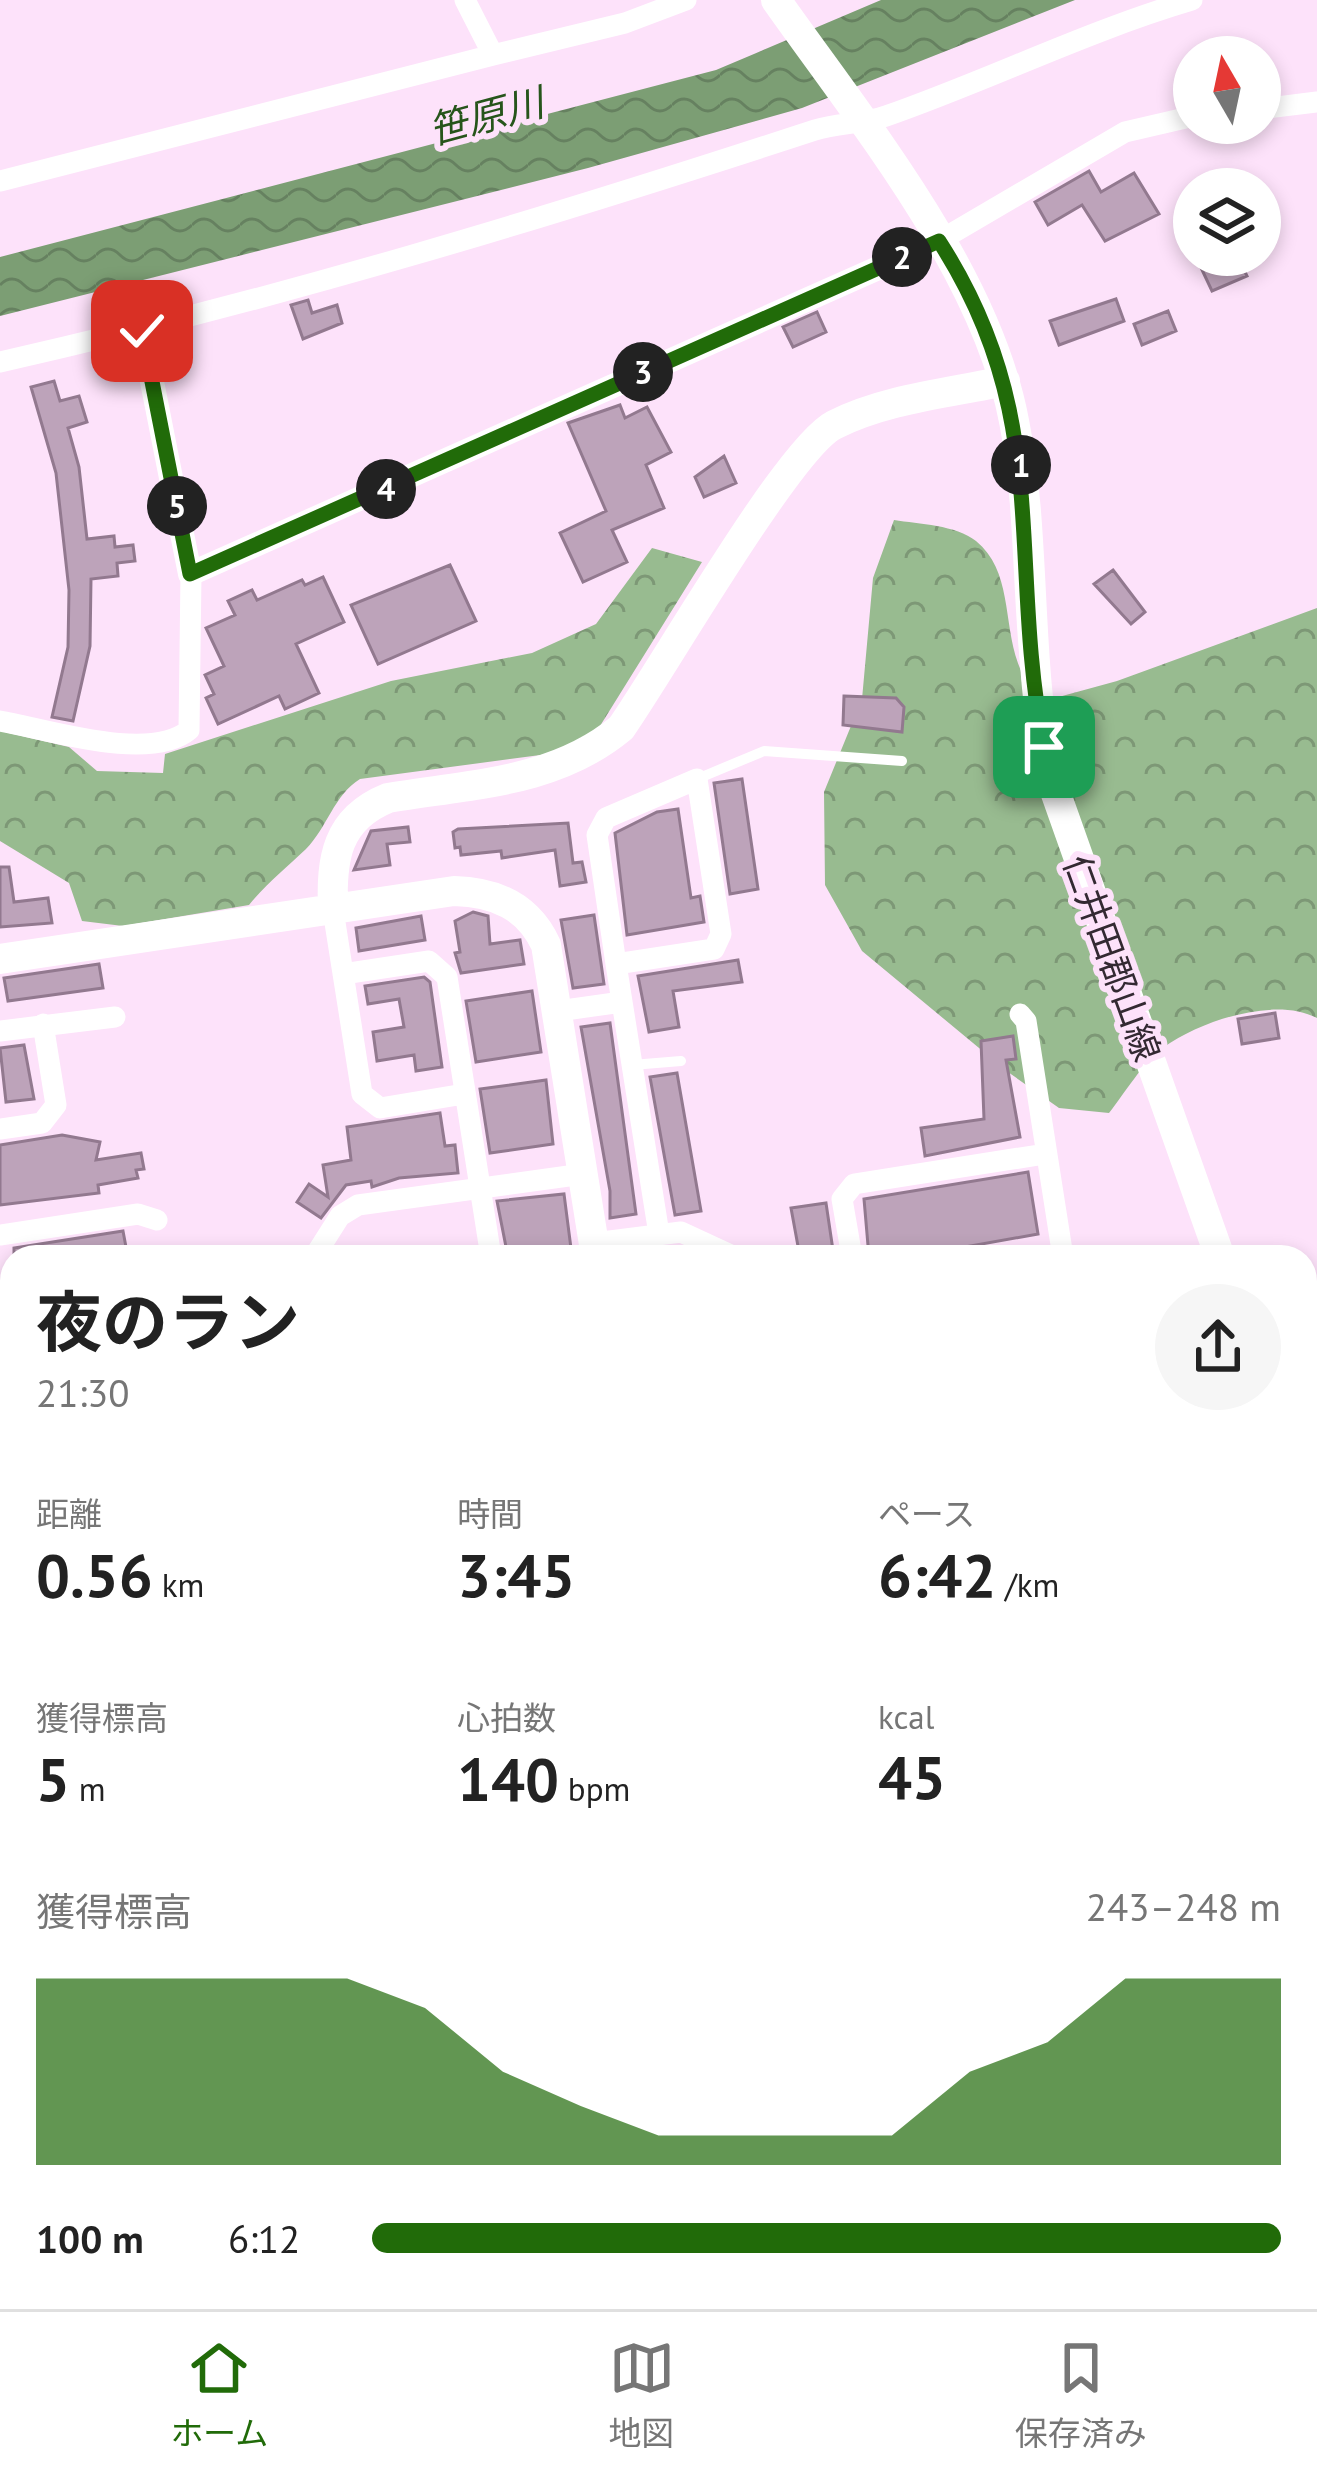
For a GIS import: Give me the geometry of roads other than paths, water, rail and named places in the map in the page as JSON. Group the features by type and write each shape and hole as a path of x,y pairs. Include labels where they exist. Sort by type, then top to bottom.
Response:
{"street":[{"path":"465,0 493,56"},
{"path":"0,181 625,23 686,0"},
{"name":"仁井田郡山線","path":"776,0 968,289 1005,381 1021,459 1039,724 1050,777 1216,1245"},
{"path":"0,362 142,331 642,189 858,117 902,110 1115,22 1192,0"},
{"path":"1281,106 1317,102"},
{"path":"190,574 939,241 1125,132 1173,121"},
{"path":"0,721 57,735 127,742 181,737 189,730 190,574 142,331"},
{"path":"464,1094 380,1108 362,1094 333,910 331,859 345,830 366,807 388,798 542,772 587,756 621,728 788,472 829,427 866,411 1005,381"},
{"path":"616,964 714,949 721,934 697,779 606,818 597,835 616,964 658,1234"},
{"path":"0,959 454,891 502,898 529,918 543,938 594,1245"},
{"path":"343,974 434,962 447,976 489,1245"},
{"path":"558,1012 622,1002"},
{"path":"1020,1014 1026,1022 1060,1245"},
{"path":"0,1031 115,1016"},
{"path":"0,1129 42,1123 56,1105 43,1024"},
{"path":"850,1245 842,1199 854,1184 1045,1154"},
{"path":"322,1245 340,1216 358,1205 583,1174"},
{"path":"0,1235 138,1214 157,1220"},
{"path":"615,1245 658,1234 688,1234 710,1245"}],"lane":[{"path":"697,779 764,751 902,761"},
{"path":"632,1065 681,1061"}],"water":[{"path":"881,0 1075,0 802,108 588,168 0,316 0,257 716,70"}],"water label":[{"name":"笹原川","path":"486,116"}]}
